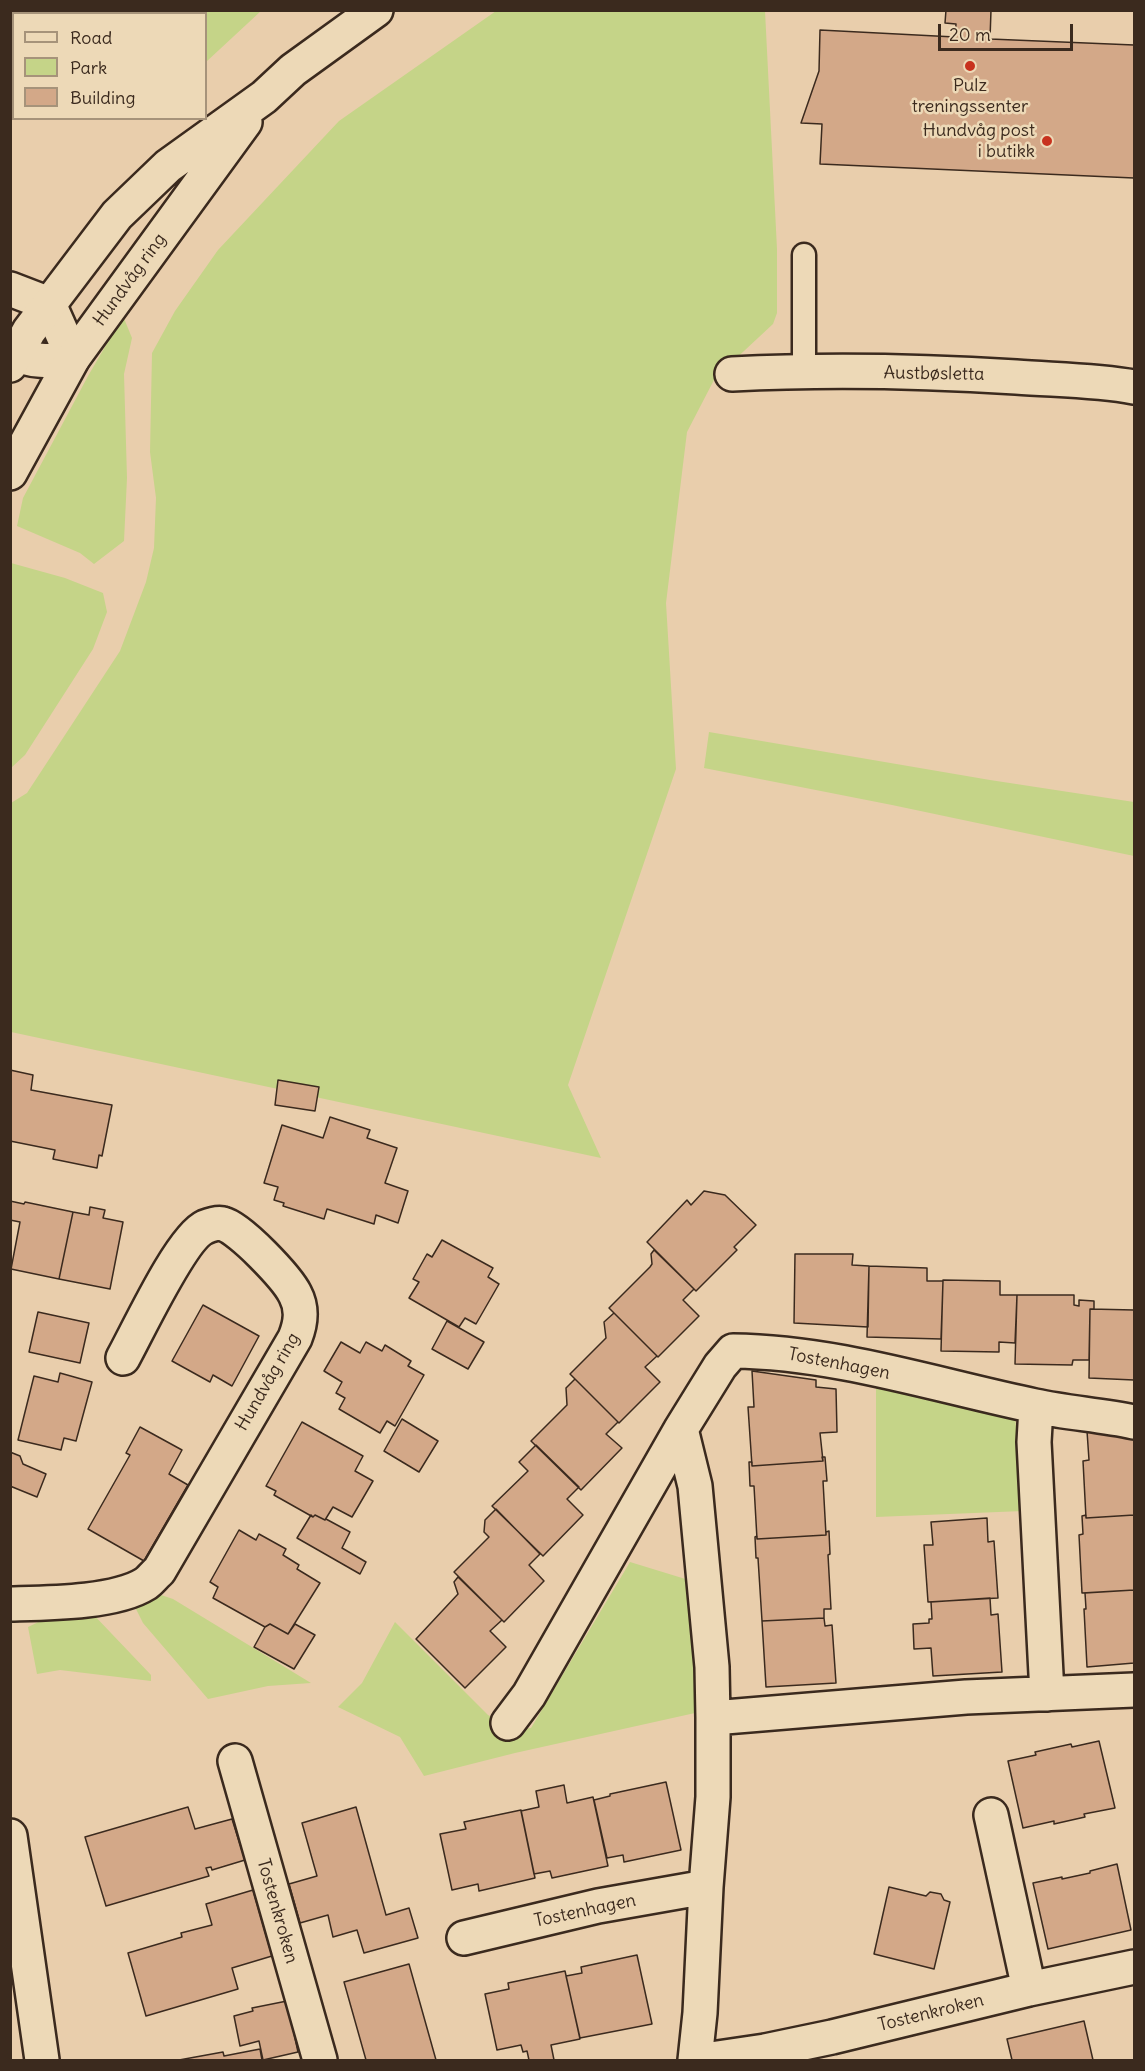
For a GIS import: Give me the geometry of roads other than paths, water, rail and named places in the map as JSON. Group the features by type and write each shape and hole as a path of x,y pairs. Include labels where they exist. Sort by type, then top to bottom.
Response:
{"street":[{"name":"Hundvåg ring","path":"12,357 117,215 168,166 264,97 292,70 376,10"},
{"name":"Hundvåg ring","path":"10,473 73,358 264,97"},
{"path":"10,289 49,304 73,358 53,362 12,357"},
{"name":"Austbøsletta","path":"732,374 804,370 951,373 1108,382 1134,387"},
{"name":"Hundvåg ring","path":"10,1604 52,1602 116,1594 147,1583 159,1571 295,1338 300,1325 301,1311 295,1293 265,1257 235,1231 223,1224 213,1224 191,1237 123,1358"},
{"name":"Tostenhagen","path":"508,1723 529,1695 720,1365 733,1351 796,1355 1036,1407 1134,1422"},
{"path":"1036,1407 1034,1442 1047,1694"},
{"path":"681,1430 694,1486 712,1667 714,1797 695,2061"},
{"path":"713,1718 885,1703 1134,1690"},
{"name":"Tostenkroken","path":"234,1761 320,2061"},
{"path":"991,1815 1029,1989"},
{"path":"10,1836 42,2061"},
{"name":"Tostenhagen","path":"464,1938 598,1906 706,1887"},
{"name":"Tostenkroken","path":"704,2061 835,2049 1029,1989 1134,1967"}],"lane":[{"path":"804,255 804,370"}],"place":[{"name":"Pulz treningssenter","path":"970,66"},
{"name":"Hundvåg post i butikk","path":"1047,141"}]}
